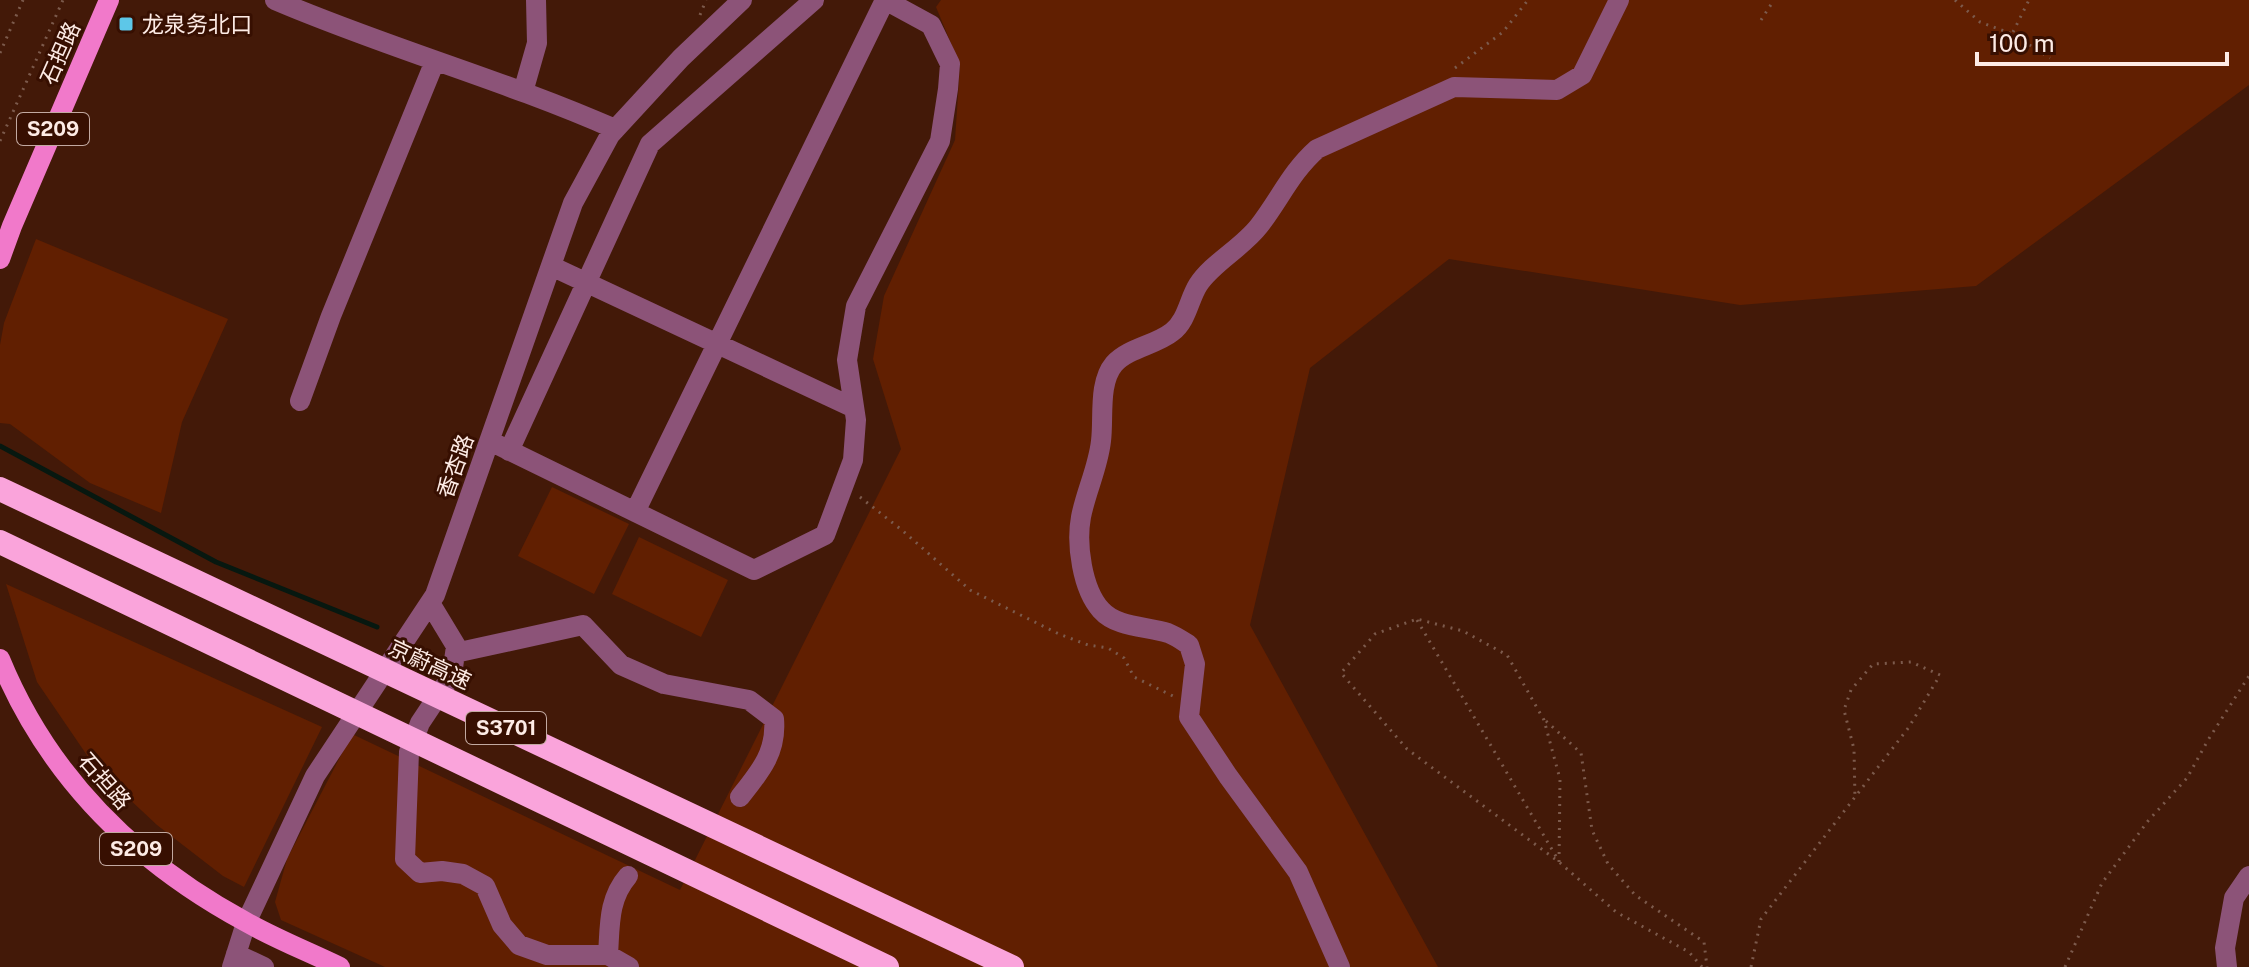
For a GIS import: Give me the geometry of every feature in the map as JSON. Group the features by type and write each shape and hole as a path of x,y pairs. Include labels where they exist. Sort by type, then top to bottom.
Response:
{"highway":[{"name":"京蔚高速","path":"0,489 1012,967"},
{"name":"S3701","path":"0,542 887,967"}],"main road":[{"name":"石担路","path":"0,259 109,0"},
{"name":"石担路","path":"0,659 13,691 42,744 126,842 187,887 246,923 340,967"}],"street":[{"path":"275,0 331,24 523,92 615,129"},
{"path":"523,92 537,43 536,0"},
{"name":"香杏路","path":"234,961 246,923 315,776 435,595 573,203 615,129 681,58 742,0"},
{"path":"509,451 650,144 814,0"},
{"path":"490,441 509,451 754,570 825,535 853,460 854,408 847,360 856,306 940,141 950,64 931,25 885,0 635,512"},
{"path":"1340,967 1298,872 1189,717 1195,664 1189,645 1170,634 1127,624 1105,614 1098,607 1083,575 1080,521 1101,442 1105,382 1114,364 1173,332 1199,284 1217,265 1237,251 1259,226 1299,165 1317,149 1454,87 1557,90 1582,75 1619,0"},
{"path":"300,401 331,316 435,61"},
{"path":"551,266 854,408"},
{"path":"430,603 456,646 452,675 420,723 409,752 405,859 420,873 442,871 463,874 485,886 502,925 519,945 547,955 608,955 629,967"},
{"path":"455,653 583,625 621,665 664,684 749,700 774,719 776,736 767,762 740,797"},
{"path":"608,955 610,914 617,889 628,876"},
{"path":"2227,967 2225,948 2234,898 2249,876"},
{"path":"234,961 264,967"}],"path":[{"path":"0,53 23,0"},
{"path":"0,141 63,0"},
{"path":"1447,90 1449,78 1457,65 1503,32 1528,0"},
{"path":"1761,20 1774,0"},
{"path":"1955,0 1980,22 2012,34 2050,58"},
{"path":"2012,34 2029,0"},
{"path":"844,485 903,531 970,590 1059,634 1088,645 1108,648 1124,658 1134,677 1191,705"},
{"path":"1417,619 1559,862"},
{"path":"1559,862 1560,779 1544,720 1507,655 1463,631 1417,619 1375,634 1341,673 1407,749 1559,862 1616,912 1689,952 1705,967"},
{"path":"1751,967 1761,919 1855,799 1909,727 1940,675 1911,662 1873,664 1851,690 1844,710 1854,749 1855,799"},
{"path":"2065,967 2102,883 2148,821 2187,778 2249,676"},
{"path":"1544,720 1581,753 1592,830 1608,864 1635,895 1704,942 1705,967"}],"shaded area":[{"path":"941,0 2249,0 2249,85 1976,286 1740,305 1449,259 1310,368 1250,625 1438,967 385,967 281,920 275,902 287,859 352,734 680,890 901,449 873,359 884,296 955,140 960,65 936,7"},
{"path":"36,239 228,319 182,422 161,513 90,483 10,424 0,423 0,345 4,323"},
{"path":"552,487 629,524 594,594 518,556"},
{"path":"639,537 728,580 701,637 612,594"},
{"path":"6,584 322,727 244,887 223,876 157,825 95,767 37,682"}],"waterway":[{"path":"0,446 216,562 377,627"}],"place":[{"name":"龙泉务北口","path":"126,24"}]}
